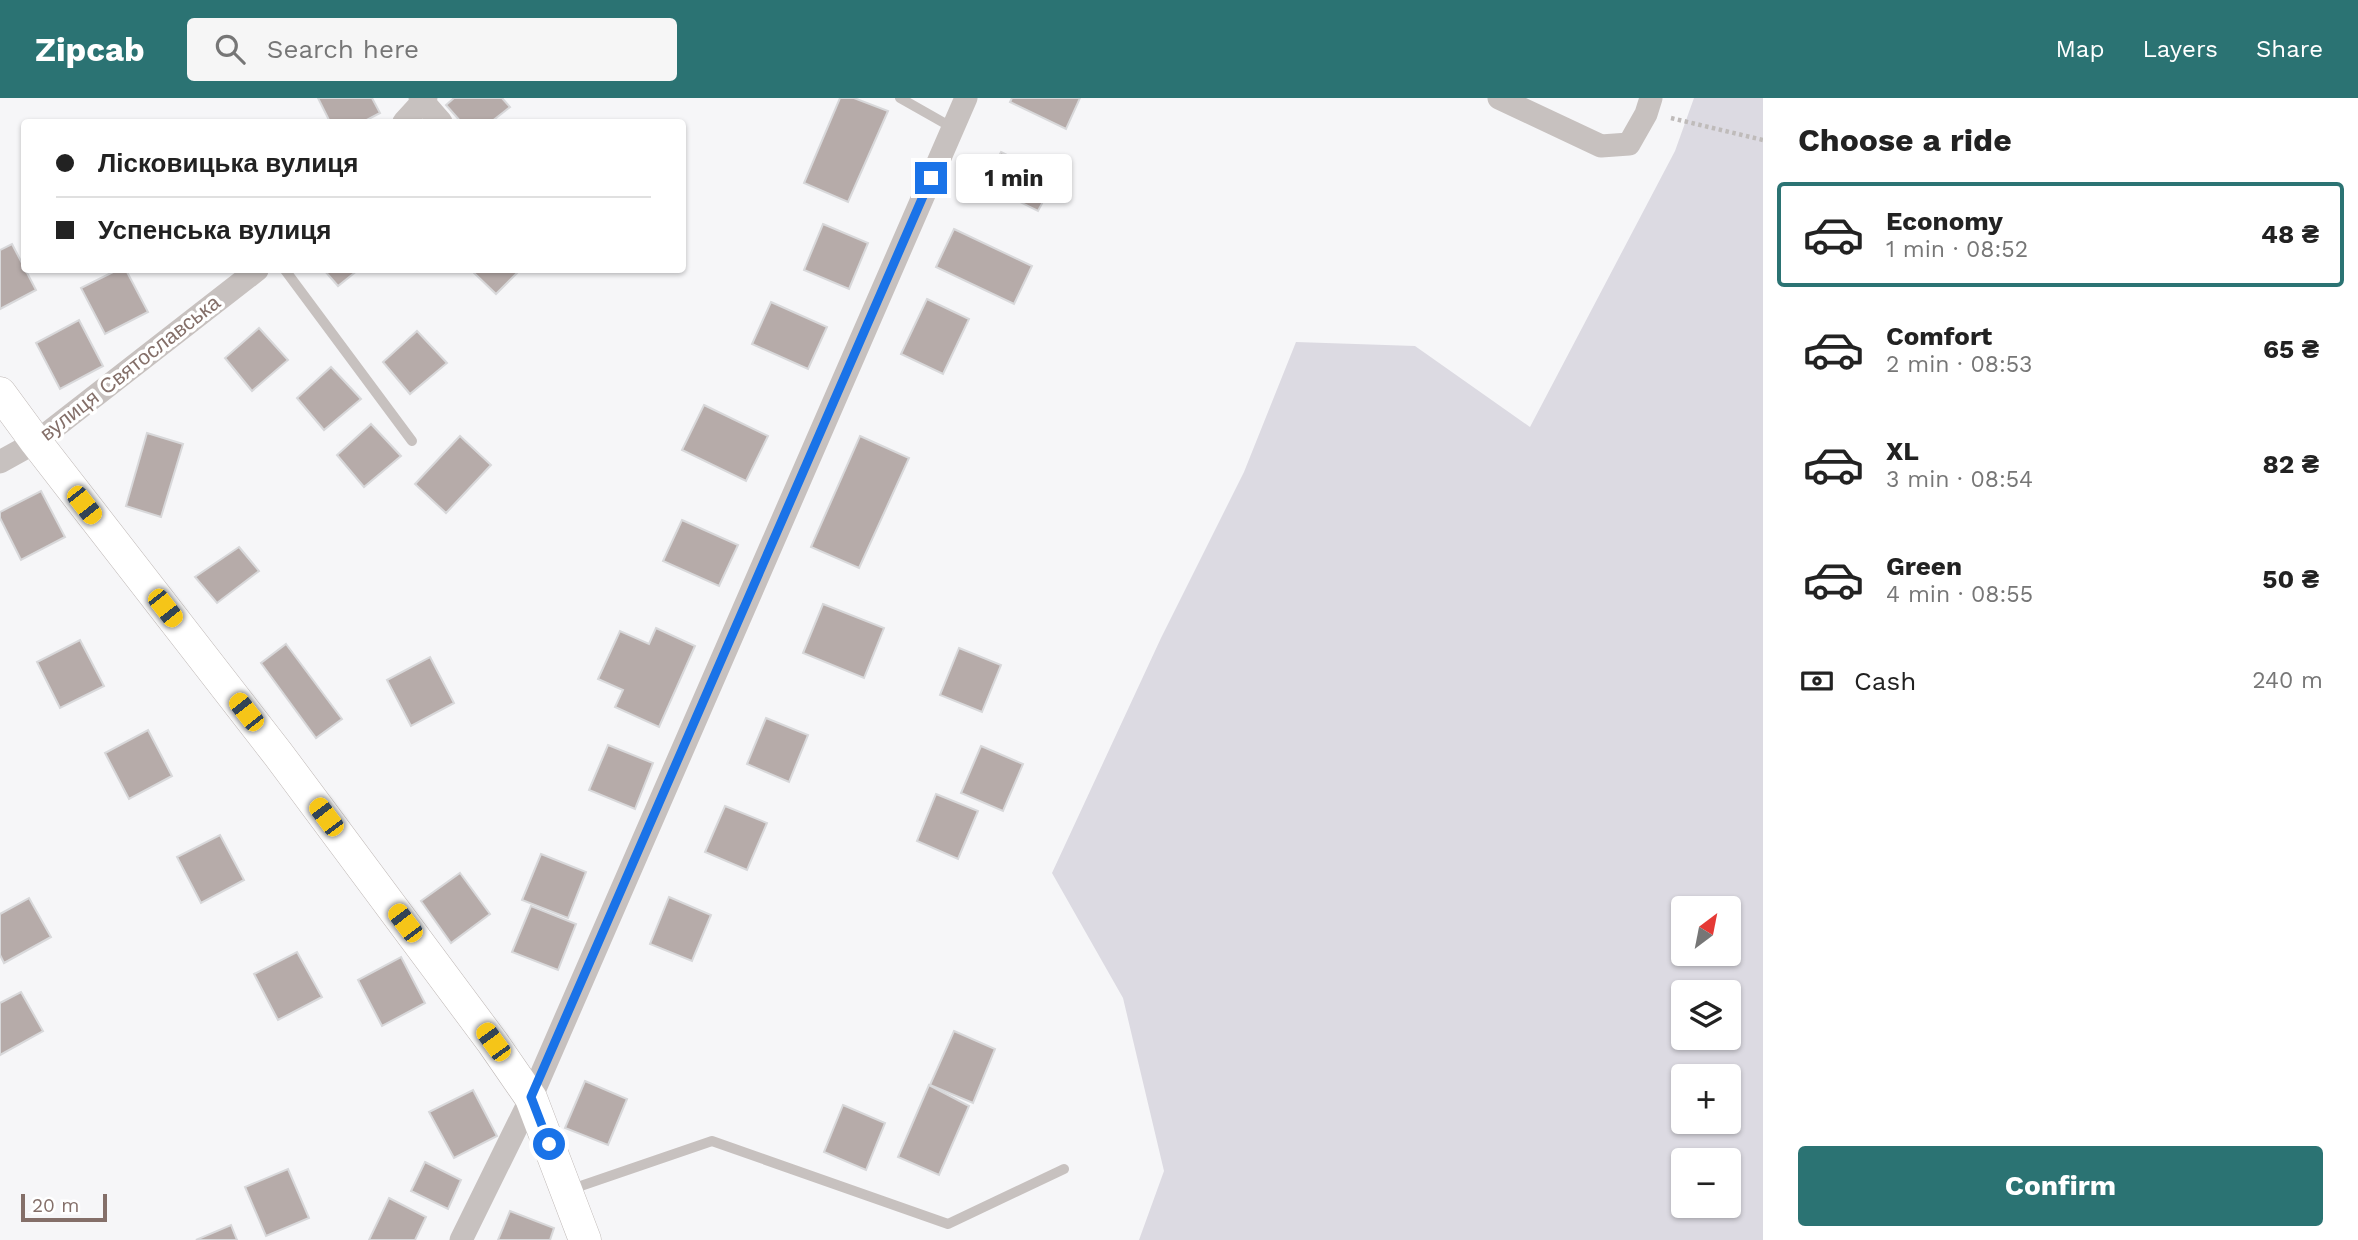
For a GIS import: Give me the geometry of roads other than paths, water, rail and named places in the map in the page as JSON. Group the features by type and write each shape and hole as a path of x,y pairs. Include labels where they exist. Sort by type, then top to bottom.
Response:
{"main road":[{"path":"0,393 287,765 531,1097 585,1240"}],"street":[{"path":"461,1240 531,1097 966,98"},
{"path":"1499,98 1601,146 1629,144 1649,106"},
{"path":"406,119 422,99 439,119"},
{"name":"вулиця Святославська","path":"0,462 36,442 253,273"}],"lane":[{"path":"900,98 953,128"},
{"path":"287,273 412,441"},
{"path":"567,1191 712,1141 948,1224 1064,1169"}]}
